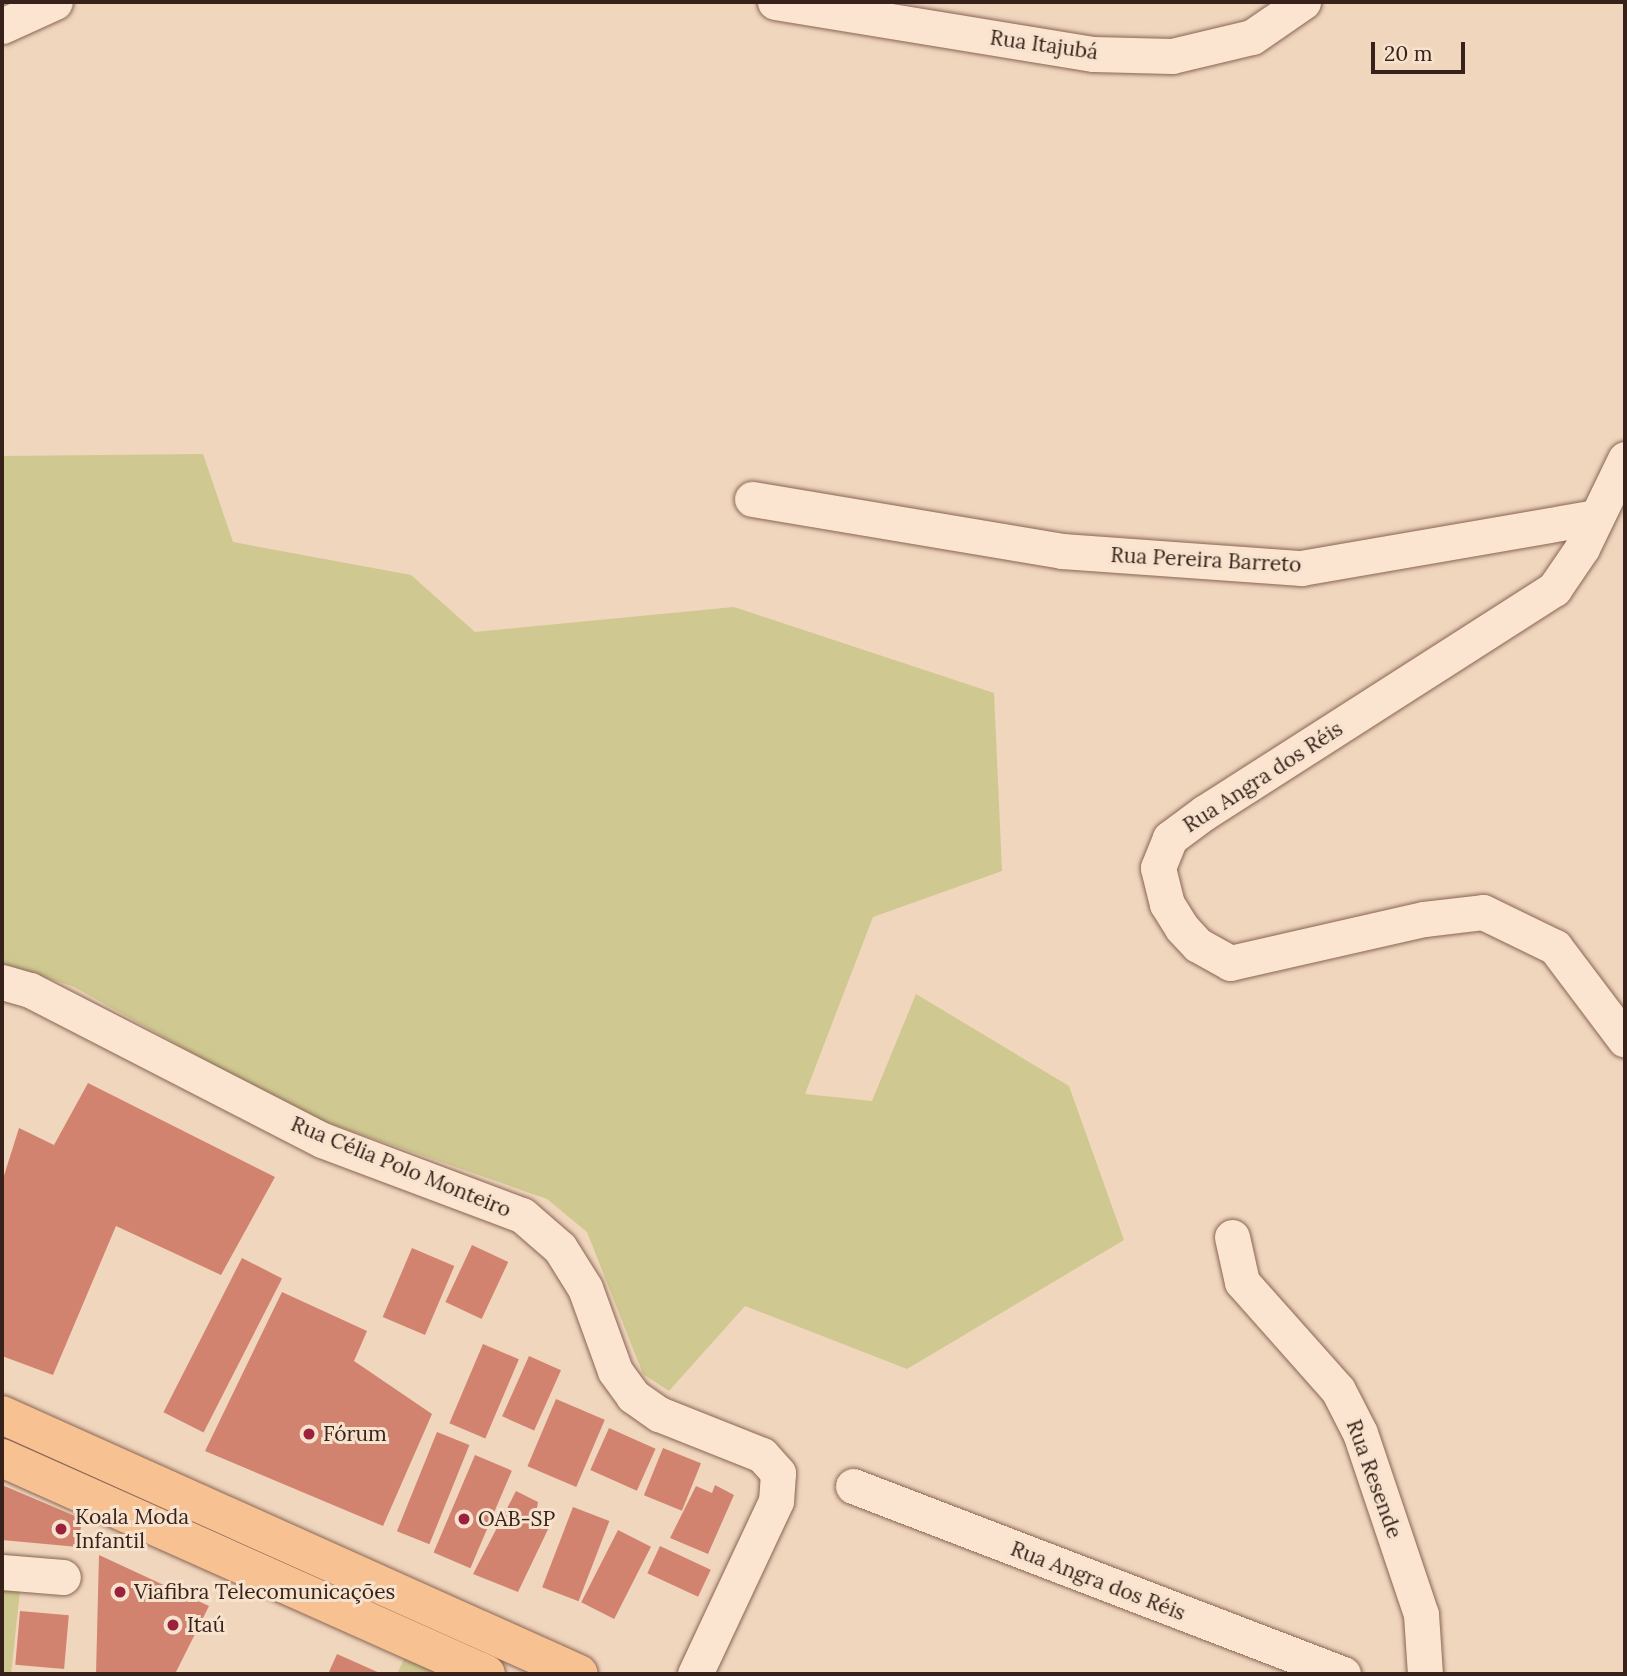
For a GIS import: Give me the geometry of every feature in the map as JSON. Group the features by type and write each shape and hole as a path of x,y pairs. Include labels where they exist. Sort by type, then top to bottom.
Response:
{"main road":[{"path":"2,1415 579,1674"},
{"path":"2,1458 486,1674"}],"street":[{"path":"2,26 55,2"},
{"name":"Rua Itajubá","path":"775,2 1093,54 1172,56 1252,37 1303,2"},
{"path":"1596,517 1625,459"},
{"name":"Rua Pereira Barreto","path":"752,499 1062,551 1301,568 1596,517"},
{"name":"Rua Angra dos Réis","path":"1596,517 1582,548 1555,589 1205,812 1170,838 1158,869 1167,904 1182,928 1198,946 1230,963 1424,919 1483,912 1555,947 1625,1040"},
{"name":"Rua Célia Polo Monteiro","path":"2,982 30,990 322,1140 522,1215 560,1248 585,1288 615,1371 633,1396 659,1414 762,1455 778,1473 776,1501 695,1674"},
{"name":"Rua Resende","path":"1232,1237 1242,1282 1338,1390 1360,1433 1421,1614 1426,1674"},
{"name":"Rua Angra dos Réis","path":"853,1486 1343,1674"},
{"path":"2,1572 63,1577"}],"shaded area":[{"path":"203,454 233,542 411,575 475,632 734,607 994,693 1002,871 873,917 805,1094 872,1101 916,994 1069,1086 1124,1240 907,1369 745,1306 669,1391 643,1374 587,1232 547,1199 300,1113 74,987 2,963 2,456"},
{"path":"2,1589 20,1591 11,1674 2,1674"},
{"path":"406,1655 449,1674 397,1674"}],"building":[{"path":"88,1083 275,1177 221,1275 116,1226 53,1375 2,1356 2,1182 19,1128 54,1145"},
{"path":"472,1245 508,1262 482,1319 445,1302"},
{"path":"412,1248 454,1266 425,1335 383,1317"},
{"path":"242,1258 282,1278 204,1433 163,1412"},
{"path":"282,1292 367,1331 354,1361 432,1414 383,1526 205,1451"},
{"path":"483,1344 519,1359 485,1438 449,1423"},
{"path":"529,1356 561,1370 534,1431 502,1416"},
{"path":"556,1399 605,1420 576,1487 527,1466"},
{"path":"609,1428 656,1449 637,1491 590,1470"},
{"path":"437,1432 469,1445 429,1544 397,1531"},
{"path":"663,1448 701,1463 682,1511 644,1495"},
{"path":"475,1455 512,1471 470,1568 434,1553"},
{"path":"2,1485 82,1519 78,1547 2,1540"},
{"path":"715,1485 734,1495 708,1554 670,1538 696,1486 712,1493"},
{"path":"516,1491 538,1502 536,1514 552,1521 518,1592 473,1574"},
{"path":"573,1507 609,1521 579,1601 542,1587"},
{"path":"618,1530 651,1547 614,1619 581,1602"},
{"path":"660,1546 711,1570 698,1597 647,1573"},
{"path":"99,1555 209,1606 175,1674 96,1674"},
{"path":"20,1611 69,1615 64,1669 15,1665"},
{"path":"337,1654 382,1674 328,1674"}],"place":[{"name":"Fórum","path":"309,1434"},
{"name":"OAB-SP","path":"464,1519"},
{"name":"Koala Moda Infantil","path":"61,1529"},
{"name":"Viafibra Telecomunicações","path":"120,1592"},
{"name":"Itaú","path":"173,1625"}]}
